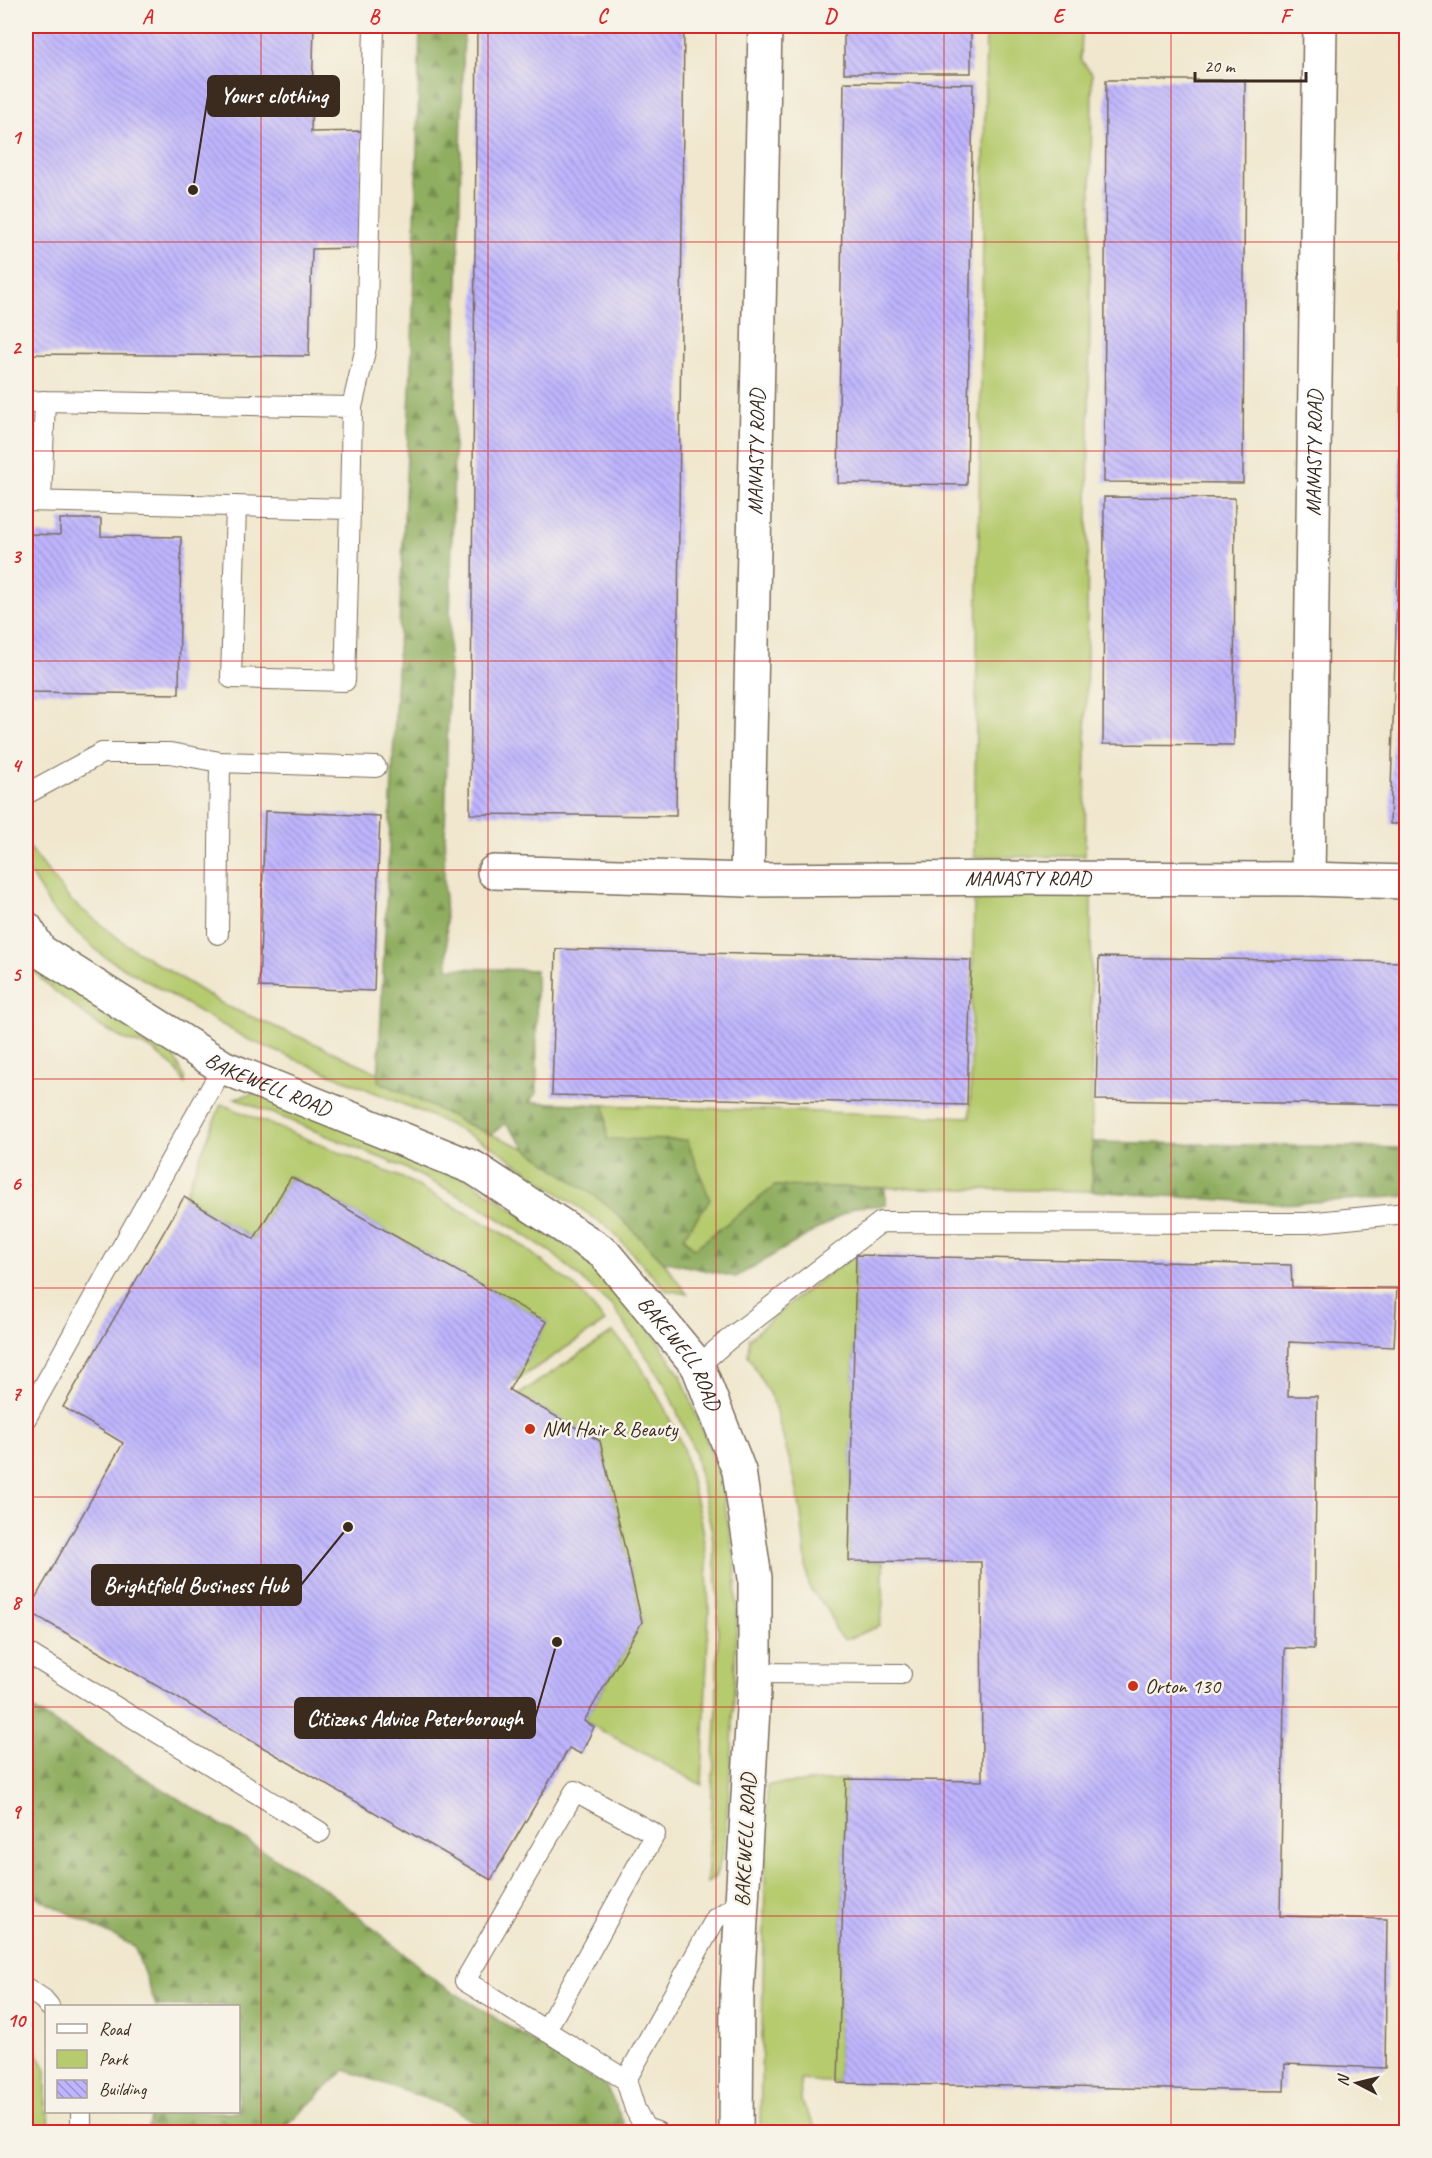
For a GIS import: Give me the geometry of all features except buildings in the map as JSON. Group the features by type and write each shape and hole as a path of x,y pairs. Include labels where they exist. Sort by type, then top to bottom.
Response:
{"street":[{"name":"MANASTY ROAD","path":"747,880 765,26"},
{"name":"MANASTY ROAD","path":"1308,879 1320,26"},
{"name":"MANASTY ROAD","path":"494,872 747,880 1308,879 1407,882"},
{"name":"BAKEWELL ROAD","path":"26,928 40,951 223,1067 474,1168 604,1253 698,1366 739,1471 755,1578 755,1673 737,1991 736,2133"}],"lane":[{"path":"236,506 231,678 345,681 352,407 366,347 374,26"},
{"path":"350,509 34,501 35,402 352,407"},
{"path":"26,794 102,753 170,753 220,762 376,767"},
{"path":"218,934 220,762"},
{"path":"26,1418 223,1067"},
{"path":"698,1366 729,1339 881,1222 1307,1223 1407,1213"},
{"path":"26,1652 320,1832"},
{"path":"755,1673 901,1674"},
{"path":"546,2030 655,1834 575,1791 465,1981 626,2080 635,2109 645,2128 657,2133"},
{"path":"626,2080 716,1918 741,1903"},
{"path":"26,1988 43,1999 48,2005"},
{"path":"81,2113 81,2133"}],"green space":[{"path":"420,26 464,26 444,877 448,968 536,970 537,1093 529,1102 605,1105 607,1139 687,1140 710,1200 683,1237 694,1249 775,1186 885,1188 886,1205 855,1207 736,1277 663,1261 609,1206 527,1149 505,1123 491,1135 378,1081 412,348"},
{"path":"986,26 1082,26 1081,60 1092,74 1085,856 974,857"},
{"path":"26,843 70,900 127,945 226,1006 404,1085 463,1123 527,1149 609,1206 663,1261 687,1294 666,1290 611,1230 493,1147 431,1116 247,1039 103,956 53,911 26,867"},
{"path":"974,894 1091,896 1092,1191 775,1186 694,1249 607,1139 605,1105 970,1117"},
{"path":"26,942 172,1053 185,1078 185,1083 175,1068 150,1048 123,1039 98,1025 51,988 26,965"},
{"path":"258,1092 461,1174 587,1260 639,1312 681,1376 718,1470 735,1560 737,1614 732,1750 724,1850 715,1877 707,1883 717,1708 718,1594 712,1532 694,1450 664,1383 614,1308 551,1252 479,1206 403,1167 235,1098"},
{"path":"221,1104 407,1180 513,1239 578,1289 605,1322 514,1382 547,1322 291,1177 254,1239 184,1197"},
{"path":"1092,1142 1406,1148 1406,1196 1282,1204 1093,1191"},
{"path":"856,1255 849,1561 883,1562 883,1603 880,1626 845,1640 836,1631 829,1612 808,1585 801,1513 795,1480 773,1401 748,1355 749,1339 801,1295"},
{"path":"613,1332 639,1363 664,1407 683,1448 700,1517 706,1555 709,1608 702,1785 584,1721 642,1622 600,1441 518,1395"},
{"path":"26,1705 327,1890 440,1984 606,2086 628,2132 488,2132 453,2108 345,2070 280,2132 147,2132 151,2113 240,2113 240,2005 156,2005 134,1946 26,1892"},
{"path":"846,1779 838,2083 800,2080 801,2101 818,2132 760,2132 767,1785"},
{"path":"26,2034 45,2067 45,2113 49,2113 50,2132 26,2132"}],"place":[{"name":"Yours clothing","path":"193,190"},
{"name":"NM Hair & Beauty","path":"530,1429"},
{"name":"Brightfield Business Hub","path":"348,1527"},
{"name":"Citizens Advice Peterborough","path":"557,1642"},
{"name":"Orton 130","path":"1133,1686"}]}
